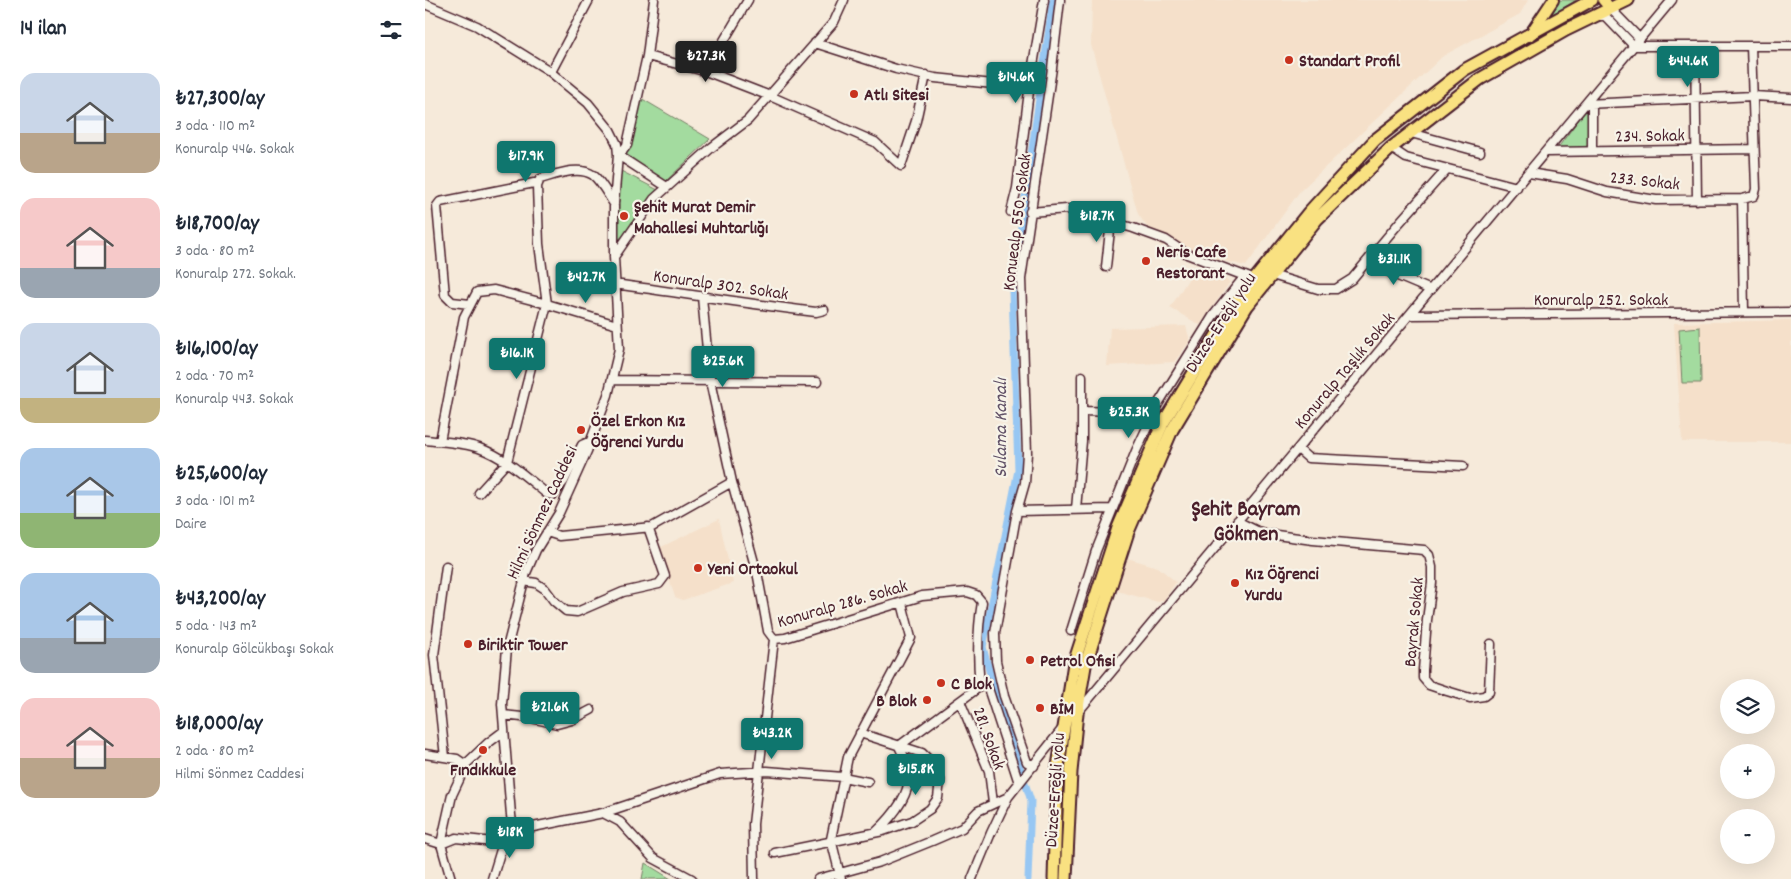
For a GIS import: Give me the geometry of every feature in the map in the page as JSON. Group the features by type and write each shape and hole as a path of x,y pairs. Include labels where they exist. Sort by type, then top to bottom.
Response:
{"highway":[{"name":"Düzce-Ereğli yolu","path":"1066,879 1071,772 1077,713 1085,666 1129,532 1172,430 1247,306 1317,219 1391,148 1480,79 1594,16 1606,4 1628,0"},
{"name":"Düzce-Ereğli yolu","path":"1054,879 1057,773 1074,664 1118,528 1162,425 1250,278 1375,140 1465,70 1529,36 1588,1"}],"main road":[{"path":"1529,36 1553,0"},
{"path":"1588,1 1594,16"}],"street":[{"path":"551,72 589,0"},
{"path":"618,156 627,145 647,56 653,0"},
{"path":"706,71 748,0"},
{"path":"614,257 654,199 711,148 748,120 770,96 834,22 844,0"},
{"path":"1011,212 1018,180 1030,83 1044,0"},
{"name":"Konuealp 550. Sokak","path":"1033,767 1027,762 1004,696 996,661 995,633 1017,511 1025,483 1027,453 1021,279 1060,0"},
{"name":"Konuralp Taşlık Sokak","path":"1077,713 1546,152 1589,104 1673,0"},
{"path":"425,4 477,26 529,56 551,72 588,104 610,130 617,144 618,156"},
{"path":"1606,4 1640,39"},
{"path":"1594,16 1605,16 1634,46 1791,46"},
{"path":"815,43 896,69 935,78 1003,84 1030,83"},
{"path":"1695,46 1697,200"},
{"path":"1744,312 1742,199 1754,196 1755,189 1751,46"},
{"path":"647,56 706,71 770,96 875,142 901,166 916,121 926,75"},
{"path":"1593,151 1589,104 1753,96 1791,98"},
{"path":"1411,133 1480,152"},
{"path":"1391,148 1406,158 1517,187"},
{"name":"234. Sokak","path":"1546,152 1754,149"},
{"path":"618,156 667,187"},
{"name":"Hilmi Sönmez Caddesi","path":"513,831 502,704 507,648 523,582 536,550 559,513 591,441 608,395 619,349 614,284 614,204 618,156"},
{"path":"1272,275 1317,289 1336,289 1352,279 1447,169"},
{"path":"479,493 507,462 547,304 539,244 538,184 540,179 561,173 582,171 593,176 614,204"},
{"name":"233. Sokak","path":"1529,173 1567,179 1607,192 1656,200 1742,199"},
{"path":"470,304 452,302 445,295 437,206 440,202 534,183 538,184"},
{"path":"1030,212 1067,209 1111,221 1152,234 1166,240 1187,254 1250,278 1213,316 1154,413 1136,451 1096,551 1071,631"},
{"path":"1106,268 1111,221"},
{"path":"1368,260 1393,274 1431,290"},
{"name":"Konuralp 302. Sokak","path":"614,284 739,303 816,312 823,310"},
{"path":"439,441 464,317 477,292 494,290 617,325"},
{"name":"Konuralp 286. Sokak","path":"702,297 710,381 732,482 758,577 768,631 774,639 785,638 922,596 967,592 976,596 981,602 977,635 977,662 980,686"},
{"name":"Konuralp 252. Sokak","path":"1411,314 1791,312"},
{"path":"1076,509 1082,441 1082,376"},
{"path":"612,380 817,382"},
{"path":"1082,411 1154,413"},
{"path":"425,440 479,448 507,462 547,494 553,495 564,481 583,445 591,441"},
{"path":"1297,449 1308,458 1463,466"},
{"path":"547,532 559,536 648,527 659,523 732,482"},
{"path":"1017,511 1112,509"},
{"name":"Bayrak Sokak","path":"1237,521 1257,531 1269,534 1423,550 1429,555 1432,567 1423,678 1429,685 1470,698 1484,696 1489,692 1491,644"},
{"path":"523,582 536,583 545,589 554,601 566,611 577,612 623,592 659,584 665,576 648,527"},
{"path":"445,757 434,655 446,566"},
{"path":"840,876 832,842 843,777 848,757 911,638 902,603"},
{"path":"754,879 753,824 774,639"},
{"path":"960,701 985,682 1019,783"},
{"name":"281. Sokak","path":"899,746 960,701 989,771 993,803"},
{"path":"503,715 531,718 557,724 591,710"},
{"path":"972,879 991,833 1009,797 1063,727"},
{"path":"451,879 441,844 452,795 466,766 488,743 504,731"},
{"path":"775,853 874,833 911,821 930,809 938,798 940,780 933,764 922,753 860,733"},
{"path":"874,833 893,816 905,793 909,776 905,758 899,746"},
{"path":"425,754 457,759 466,766"},
{"path":"492,879 503,842 513,831 603,813 720,774 759,772 843,777 868,782"},
{"path":"818,879 840,876 880,862 962,828 978,810 1009,797"},
{"path":"603,813 620,822 653,858 692,879"},
{"path":"425,839 441,844 456,838 503,842"}],"shaded area":[{"name":"Standart Profil","path":"1092,0 1528,0 1520,14 1443,56 1300,191 1246,266 1160,245 1138,214 1091,45"},
{"path":"1191,267 1222,276 1230,282 1200,325 1170,308 1189,278"},
{"path":"1791,320 1791,442 1682,442 1674,323"},
{"path":"1186,326 1190,341 1174,362 1107,366 1110,328"},
{"name":"Yeni Ortaokul","path":"719,519 733,583 683,600 675,597 659,548"},
{"path":"1127,558 1158,567 1176,582 1164,600 1158,602 1117,591"}],"green space":[{"path":"1555,0 1576,0 1544,21"},
{"path":"639,97 710,139 666,181 626,155"},
{"path":"1585,111 1590,111 1590,148 1557,149"},
{"path":"621,171 658,190 645,203 623,236 618,240 616,213"},
{"path":"1700,327 1701,383 1682,383 1679,329"},
{"path":"645,863 671,879 642,879"}],"waterway":[{"name":"Sulama Kanalı","path":"1028,879 1031,801 992,682 983,647 1018,470 1012,290 1053,0"}],"place":[{"name":"Standart Profil","path":"1289,60"},
{"name":"Atlı Sitesi","path":"854,94"},
{"name":"Şehit Murat Demir Mahallesi Muhtarlığı","path":"624,216"},
{"name":"Neris Cafe Restorant","path":"1146,261"},
{"name":"Özel Erkon Kız Öğrenci Yurdu","path":"581,430"},
{"name":"Yeni Ortaokul","path":"698,568"},
{"name":"Kız Öğrenci Yurdu","path":"1235,583"},
{"name":"Biriktir Tower","path":"468,644"},
{"name":"Petrol Ofisi","path":"1030,660"},
{"name":"C Blok","path":"941,683"},
{"name":"B Blok","path":"927,700"},
{"name":"BİM","path":"1040,708"},
{"name":"Fındıkkule","path":"483,750"}],"district":[{"name":"Şehit Bayram Gökmen","path":"1246,520"}]}
